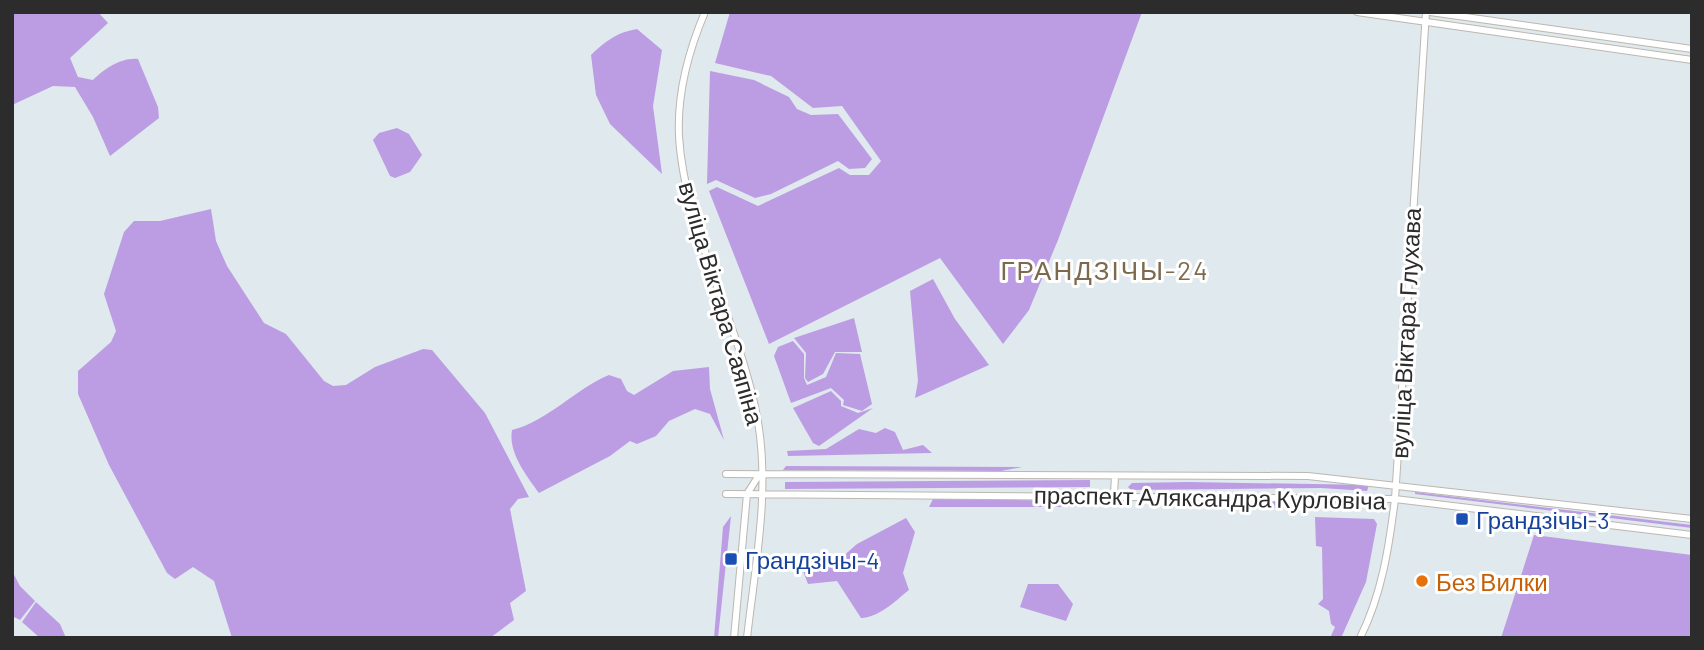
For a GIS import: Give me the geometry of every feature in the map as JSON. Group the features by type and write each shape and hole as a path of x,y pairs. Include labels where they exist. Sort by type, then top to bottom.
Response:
{"street":[{"name":"вуліца Віктара Саяпіна","path":"705,12 685,68 679,137 695,213 751,386 763,494 747,638"},
{"path":"1357,12 1692,60"},
{"path":"1428,12 1692,49"},
{"name":"вуліца Віктара Глухава","path":"1360,638 1380,585 1390,547 1397,484 1424,22 1428,12"},
{"name":"праспект Аляксандра Курловіча","path":"726,474 1308,476 1692,519"},
{"path":"734,638 747,494 762,476"},
{"path":"1114,494 1115,476"},
{"name":"праспект Аляксандра Курловіча","path":"726,494 1114,494 1395,499 1692,535"}],"shaded area":[{"path":"12,12 98,12 108,23 70,58 78,77 93,80 114,65 138,59 158,107 159,118 110,156 93,117 75,87 53,86 12,105"},
{"path":"730,12 1142,12 1058,240 1029,310 1003,344 940,258 769,344 709,191 717,187 758,206 839,168 850,175 869,175 881,161 842,106 813,108 771,76 715,63"},
{"path":"637,29 662,50 653,106 662,174 610,124 596,95 591,55 612,38"},
{"path":"710,71 754,80 789,97 797,109 811,115 838,114 872,159 865,168 849,169 838,161 771,194 755,198 716,180 707,184"},
{"path":"397,128 409,134 422,155 410,172 395,178 390,176 373,140 379,133"},
{"path":"211,209 216,241 227,266 264,323 286,334 324,381 333,386 346,385 375,367 423,349 432,350 485,413 529,497 518,499 510,509 526,591 510,603 514,620 490,638 232,638 214,581 193,567 175,579 167,573 109,465 78,394 78,371 111,342 116,331 104,294 124,232 134,221 160,221"},
{"path":"933,279 955,319 989,365 915,398 918,381 910,291"},
{"path":"854,318 862,352 835,352 823,374 808,382 805,378 806,353 794,338"},
{"path":"793,341 804,354 804,378 807,385 826,377 836,353 860,354 872,404 862,411 843,405 844,400 831,388 791,403 774,356 778,347"},
{"path":"709,367 710,389 724,440 710,414 695,409 669,421 656,436 637,444 630,441 610,456 539,493 515,455 512,430 538,420 609,375 621,379 627,391 634,395 673,371"},
{"path":"831,391 841,401 841,406 858,413 873,408 819,446 813,443 793,408"},
{"path":"885,428 895,432 903,450 923,445 932,453 788,456 787,451 826,449 859,429 876,433"},
{"path":"786,466 1022,467 1001,471 783,470"},
{"path":"1090,480 1090,487 785,489 785,482"},
{"path":"1132,483 1369,485 1367,491 1321,488 1131,490 1128,487"},
{"path":"1415,494 1692,525 1692,528"},
{"path":"933,499 1089,501 1081,507 929,507"},
{"path":"1211,500 1303,501 1306,508 1196,507 1192,504"},
{"path":"731,516 718,638 714,638 723,527"},
{"path":"1315,517 1374,519 1377,524 1366,582 1341,638 1330,638 1335,627 1331,624 1329,611 1318,604 1323,599 1322,547 1316,546"},
{"path":"906,518 915,532 903,573 909,590 887,608 875,615 861,618 837,581 808,584 803,571 840,559 857,544"},
{"path":"1534,535 1692,555 1692,638 1501,638"},
{"path":"12,571 20,586 35,601 20,620 12,616"},
{"path":"1028,584 1058,584 1073,604 1066,621 1020,607"},
{"path":"36,602 60,624 66,638 40,638 22,622"}],"place":[{"name":"Грандзічы-3","path":"1462,519"},
{"name":"Грандзічы-4","path":"731,559"},
{"name":"Без Вилки","path":"1422,581"}],"district":[{"name":"ГРАНДЗІЧЫ-24","path":"1105,269"}]}
